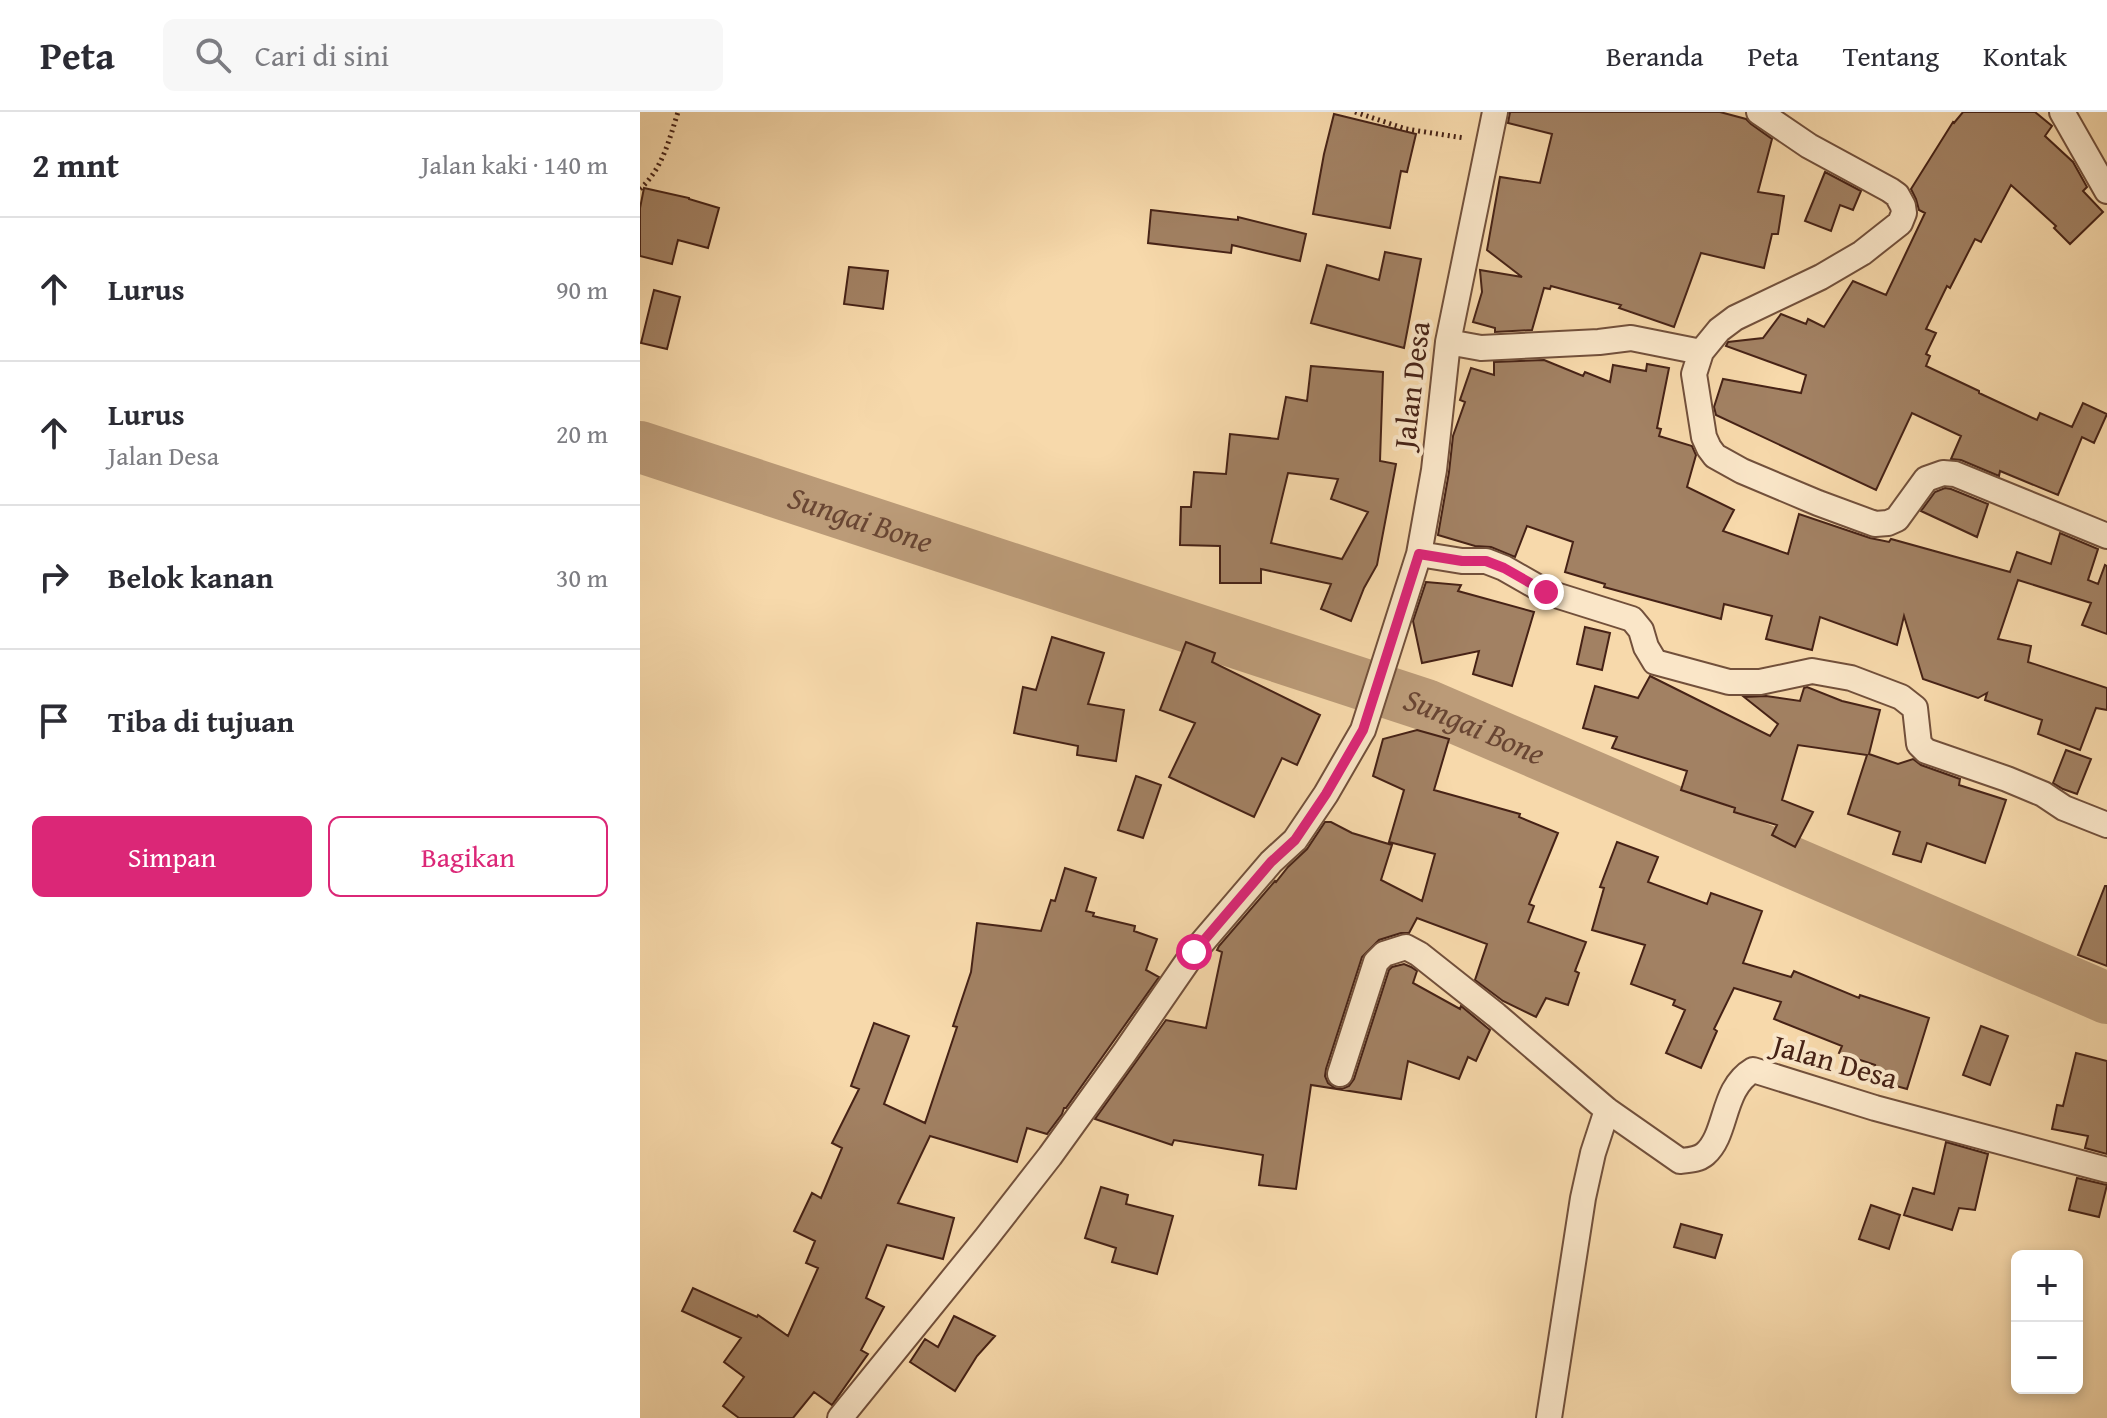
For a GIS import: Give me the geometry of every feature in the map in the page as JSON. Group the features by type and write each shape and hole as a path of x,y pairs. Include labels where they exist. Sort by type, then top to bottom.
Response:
{"street":[{"name":"Jalan Desa","path":"840,1418 1050,1156 1194,952 1271,862 1295,840 1363,730 1419,554 1434,470 1448,342 1495,112"},
{"path":"1759,112 1809,146 1897,195 1904,213 1900,223 1862,253 1821,277 1735,318 1719,330 1701,352 1694,374 1704,437 1715,456 1742,471 1875,524 1897,519 1926,479 1943,473 1955,474 2107,536"},
{"path":"2062,112 2107,191"},
{"path":"1448,342 1481,348 1631,338 1701,352"},
{"path":"1419,554 1462,561 1486,561 1546,592 1632,619 1641,630 1648,653 1655,662 1729,682 1760,682 1812,671 1851,678 1901,697 1915,708 1919,744 1926,751 2007,779 2043,794 2064,808 2107,825"},
{"name":"Jalan Desa","path":"1340,1074 1376,962 1384,954 1406,947 1496,1015 1607,1110 1676,1159 1692,1160 1703,1156 1712,1146 1737,1086 1753,1070 1875,1108 2107,1170"},
{"path":"1549,1418 1583,1198 1607,1110"}],"path":[{"path":"640,189 656,171 665,153 678,112"},
{"path":"1355,112 1406,129 1489,142"}],"building":[{"path":"1510,112 1720,112 1746,119 1772,139 1758,192 1784,196 1778,234 1772,234 1764,268 1701,253 1674,327 1619,308 1621,305 1551,286 1550,289 1544,288 1532,330 1495,332 1495,328 1473,322 1482,292 1480,270 1522,277 1487,250 1500,177 1540,183 1552,134 1508,123"},
{"path":"1963,112 2035,112 2052,126 2045,136 2073,162 2087,187 2083,191 2103,212 2070,244 2054,228 2056,226 2011,185 1981,242 1975,239 1950,288 1947,286 1926,329 1936,333 1926,354 1930,356 1926,366 1979,393 2037,420 2040,413 2072,427 2083,403 2107,414 2094,443 2082,437 2058,495 2000,471 1999,476 1951,459 1961,436 1912,413 1876,490 1716,415 1714,407 1723,379 1801,393 1806,375 1726,346 1728,342 1763,338 1781,314 1806,324 1808,319 1824,327 1853,281 1886,295 1925,213 1919,210 1911,189 1953,122"},
{"path":"1334,114 1416,134 1407,172 1401,171 1390,228 1313,214"},
{"path":"1825,172 1861,191 1853,210 1840,205 1831,231 1805,221"},
{"path":"644,188 719,208 708,248 678,240 672,264 640,256 640,208"},
{"path":"1151,210 1238,220 1238,217 1306,234 1300,261 1232,245 1231,253 1148,243"},
{"path":"1385,252 1421,259 1404,348 1311,323 1327,265 1379,280"},
{"path":"849,267 888,271 883,309 844,304"},
{"path":"654,290 680,297 667,349 641,343"},
{"path":"1544,360 1583,376 1585,372 1610,382 1613,365 1646,371 1647,364 1669,368 1657,428 1661,429 1659,436 1692,446 1696,455 1687,487 1734,510 1723,531 1788,554 1799,514 1870,538 1889,542 1891,539 2010,572 2017,552 2051,564 2060,533 2098,549 2088,580 2098,584 2107,566 2107,634 2082,625 2091,603 2018,580 1998,639 2031,646 2028,662 2107,688 2107,710 2096,708 2080,750 2038,734 2042,720 1985,700 1987,693 1978,698 1923,679 1904,616 1897,645 1820,617 1812,650 1766,639 1772,616 1724,604 1721,619 1604,587 1605,584 1565,572 1573,542 1527,526 1515,557 1491,547 1475,546 1438,535 1453,436 1465,402 1460,400 1471,368 1494,375 1494,362"},
{"path":"1311,366 1383,372 1380,461 1396,464 1377,565 1351,621 1321,609 1331,584 1261,569 1261,583 1220,583 1220,546 1180,545 1181,507 1191,507 1194,472 1226,474 1230,434 1278,439 1286,397 1307,401","holes":["1288,473 1338,479 1331,499 1368,512 1342,559 1271,543"]},
{"path":"1945,488 1988,504 1977,537 1921,511 1935,492"},
{"path":"1426,582 1461,585 1458,591 1534,612 1512,686 1473,674 1479,651 1422,663 1413,621"},
{"path":"1585,627 1610,633 1602,670 1577,664"},
{"path":"1052,637 1104,653 1088,704 1124,710 1116,761 1077,755 1078,746 1014,733 1023,687 1036,690"},
{"path":"1186,642 1215,653 1212,662 1320,715 1297,765 1282,758 1254,817 1169,777 1195,723 1160,710"},
{"path":"1650,676 1770,736 1778,724 1744,697 1766,696 1800,701 1807,687 1842,701 1880,710 1869,754 1898,764 1913,759 1960,779 1959,785 2006,800 1985,863 1927,843 1921,862 1893,854 1900,832 1848,814 1867,755 1798,745 1782,800 1813,812 1795,847 1772,835 1777,825 1734,812 1735,808 1681,790 1687,771 1612,748 1617,737 1583,728 1595,686 1638,698"},
{"path":"1417,730 1449,739 1434,790 1520,814 1519,817 1558,833 1529,904 1534,906 1528,922 1586,942 1575,971 1579,973 1568,1005 1546,998 1536,1017 1503,1001 1475,980 1487,944 1417,918 1409,933 1379,940 1362,957 1326,1069 1328,1083 1342,1089 1354,1079 1392,967 1404,964 1411,967 1417,971 1413,983 1460,1009 1461,1006 1490,1030 1476,1061 1468,1057 1459,1079 1408,1061 1401,1099 1311,1085 1296,1189 1259,1185 1263,1155 1174,1140 1172,1145 1095,1119 1166,1020 1206,1028 1222,952 1217,950 1219,946 1307,849 1325,822 1392,845 1381,880 1422,901 1435,854 1389,842 1404,790 1373,776 1383,739"},
{"path":"2066,750 2091,759 2077,794 2053,783"},
{"path":"1136,776 1161,785 1143,838 1118,830"},
{"path":"1617,842 1658,857 1648,882 1707,904 1711,893 1762,911 1743,963 1791,977 1794,971 1859,998 1860,995 1929,1018 1907,1089 1871,1079 1875,1065 1839,1053 1842,1046 1774,1019 1781,1002 1734,988 1714,1029 1717,1031 1701,1068 1666,1053 1685,1010 1673,1005 1675,1000 1631,984 1645,945 1592,930 1604,888 1600,887"},
{"path":"1065,868 1096,878 1086,911 1094,913 1093,916 1135,926 1134,931 1157,939 1146,970 1159,977 1047,1134 1027,1128 1017,1162 930,1136 898,1203 954,1218 943,1259 887,1245 866,1298 884,1307 861,1350 868,1354 832,1405 814,1392 793,1418 739,1418 723,1406 744,1377 724,1362 741,1338 682,1311 693,1288 758,1315 788,1336 818,1268 806,1263 815,1241 794,1231 812,1193 821,1198 842,1148 832,1143 859,1089 851,1086 874,1023 909,1036 884,1104 925,1123 957,1027 953,1026 971,972 977,923 1041,931 1051,900 1055,901"},
{"path":"2107,886 2107,966 2078,955"},
{"path":"1981,1026 2008,1036 1990,1085 1963,1075"},
{"path":"2076,1053 2107,1061 2107,1154 2085,1148 2088,1136 2052,1129 2057,1105 2063,1106"},
{"path":"1946,1142 1988,1154 1975,1210 1959,1208 1952,1230 1904,1215 1913,1188 1934,1194"},
{"path":"2077,1178 2107,1185 2099,1217 2069,1210"},
{"path":"1101,1187 1128,1195 1126,1204 1173,1216 1157,1274 1112,1262 1116,1248 1085,1238"},
{"path":"1871,1205 1900,1215 1889,1249 1859,1239"},
{"path":"1681,1224 1722,1235 1715,1258 1674,1247"},
{"path":"954,1316 995,1336 977,1356 955,1391 910,1362 925,1339 938,1347"}],"waterway":[{"name":"Sungai Bone","path":"640,447 1426,705 2107,998"}],"route":[{"path":"1194,952 1271,862 1295,840 1363,730 1419,554 1462,561 1486,561 1546,592"}]}
